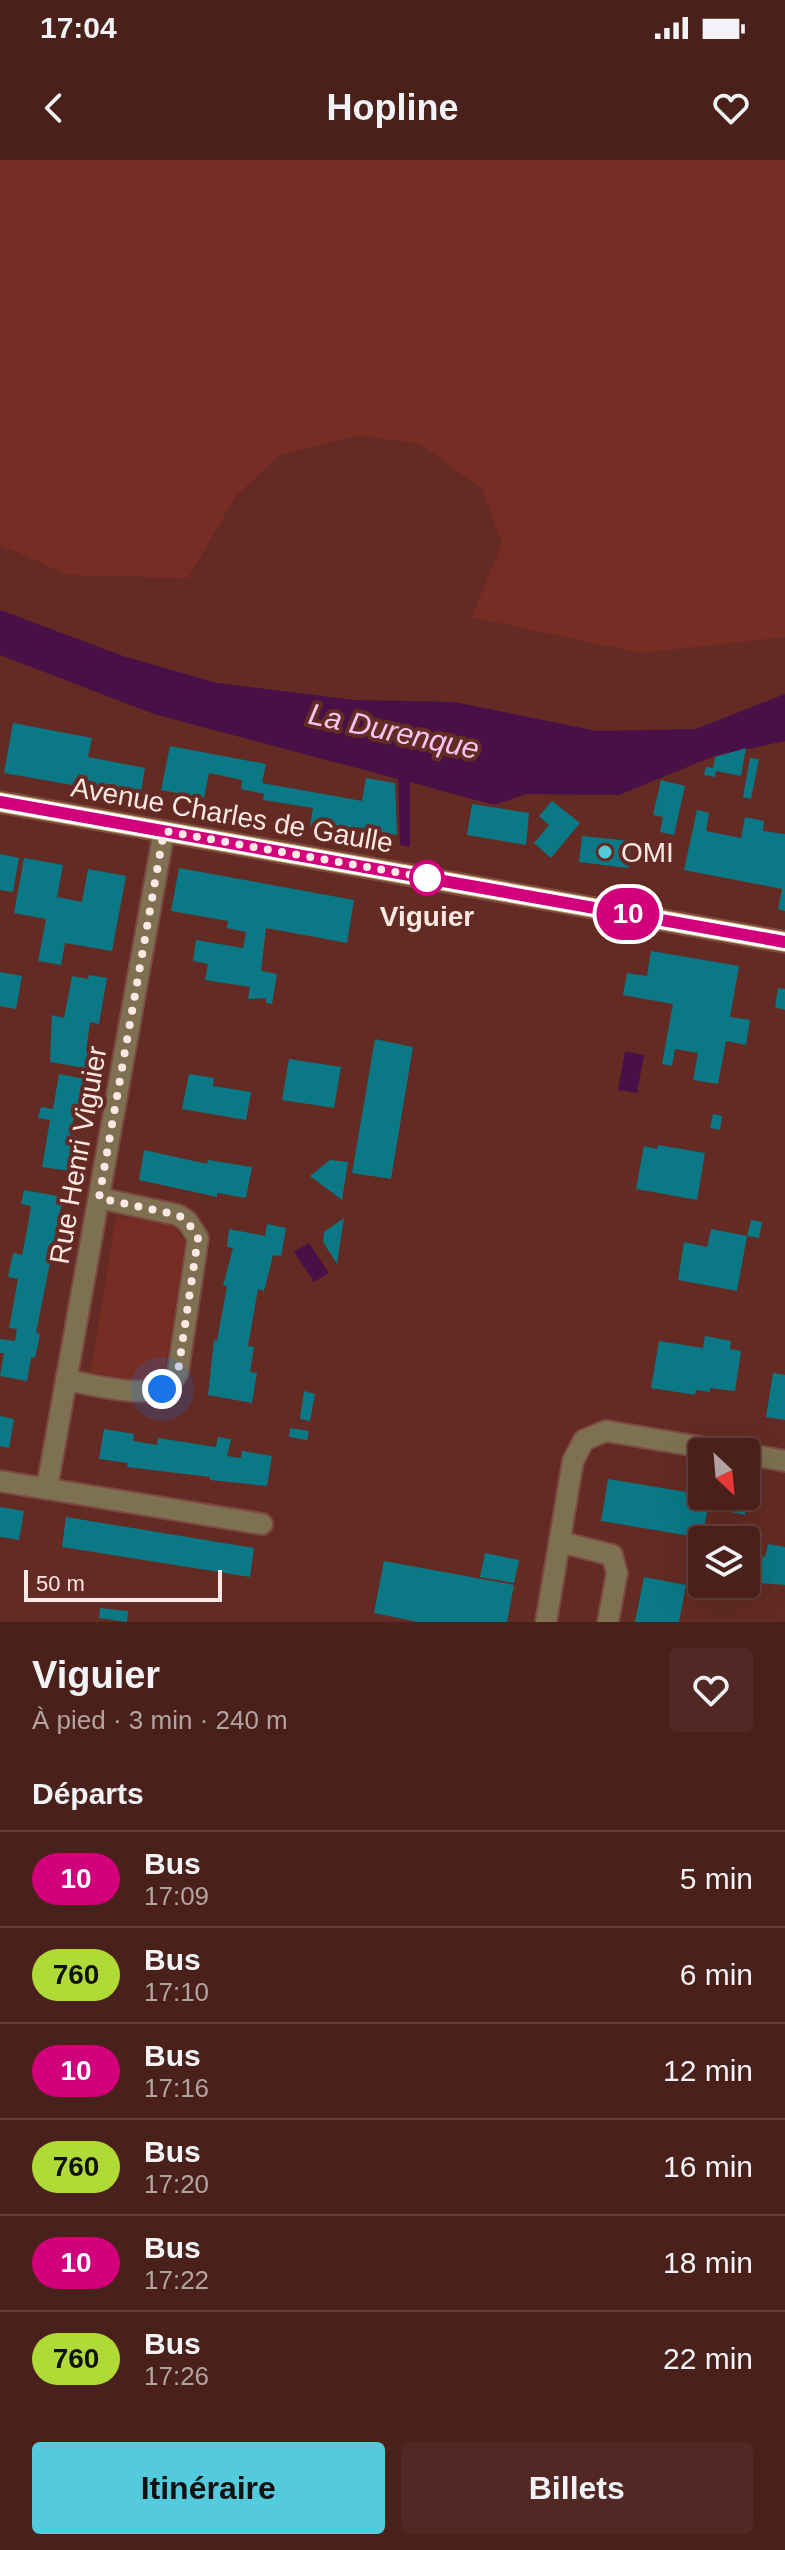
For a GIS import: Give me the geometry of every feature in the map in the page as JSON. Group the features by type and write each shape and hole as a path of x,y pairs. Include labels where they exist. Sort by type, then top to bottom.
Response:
{"main road":[{"name":"Avenue Charles de Gaulle","path":"0,802 785,942"}],"street":[{"name":"Rue Henri Viguier","path":"47,1488 164,831"},
{"path":"66,1380 153,1392 169,1385 178,1372 198,1238 187,1221 178,1215 99,1198"},
{"path":"546,1622 573,1461 584,1440 606,1431 688,1445"},
{"path":"760,1457 785,1461"},
{"path":"0,1481 262,1524"},
{"path":"560,1542 612,1555 617,1573 608,1622"}],"shaded area":[{"path":"0,160 785,160 785,637 640,653 472,617 502,543 482,489 420,444 358,435 279,455 236,496 188,578 69,575 0,545"},
{"path":"116,1216 172,1224 185,1243 165,1368 149,1382 91,1372"}],"water":[{"name":"La Durenque","path":"0,610 123,656 217,683 355,700 454,702 597,731 696,729 785,694 785,741 714,756 619,795 527,794 494,805 410,782 410,847 400,845 398,779 154,714 0,655"},
{"path":"625,1051 644,1055 637,1093 618,1090"},
{"path":"309,1243 329,1273 314,1282 294,1252"}],"building":[{"path":"13,723 92,738 88,757 145,768 140,797 4,773"},
{"path":"170,746 266,764 262,783 362,801 366,778 395,783 397,835 357,827 355,835 310,827 313,808 263,800 264,794 241,789 242,780 209,773 204,798 161,790"},
{"path":"746,748 741,776 716,771 715,777 704,775 706,767 713,768 715,757"},
{"path":"750,758 759,759 751,799 743,797"},
{"path":"661,780 685,786 674,835 660,832 663,817 653,815"},
{"path":"552,801 580,823 551,858 534,843 549,825 539,816"},
{"path":"472,804 529,813 526,845 467,835"},
{"path":"697,810 709,813 706,831 741,838 745,817 764,821 763,831 785,834 785,911 778,909 782,889 684,870"},
{"name":"OMI","path":"582,836 631,841 628,868 579,862"},
{"path":"0,854 19,858 13,892 0,890"},
{"path":"24,858 63,865 57,897 82,902 88,869 126,876 112,951 65,943 61,965 38,961 46,919 14,913"},
{"path":"179,868 354,900 347,943 266,928 261,971 277,974 272,1004 266,1003 266,998 248,999 250,987 205,980 208,964 193,961 196,940 243,948 246,932 227,928 228,921 171,911"},
{"path":"651,951 739,966 730,1017 750,1020 746,1045 726,1041 718,1084 693,1080 698,1053 675,1049 672,1066 662,1064 673,1004 623,995 627,973 647,976"},
{"path":"0,972 22,976 16,1009 0,1006"},
{"path":"89,975 107,978 99,1024 90,1022 86,1051 91,1053 89,1069 50,1062 52,1015 64,1018 72,976 88,979"},
{"path":"778,988 785,989 785,1010 775,1007"},
{"path":"375,1039 413,1047 391,1179 352,1173"},
{"path":"289,1059 341,1067 334,1108 282,1100"},
{"path":"59,1074 85,1079 79,1113 75,1112 70,1135 75,1136 69,1171 42,1167 50,1120 38,1118 41,1107 53,1109"},
{"path":"189,1074 214,1078 213,1086 251,1092 246,1120 182,1109"},
{"path":"713,1114 722,1116 720,1130 710,1128"},
{"path":"658,1145 705,1153 697,1200 636,1189 644,1146 657,1149"},
{"path":"144,1150 207,1164 208,1160 252,1167 246,1198 217,1193 217,1197 139,1180"},
{"path":"330,1160 348,1162 342,1200 310,1176"},
{"path":"24,1190 63,1197 36,1333 40,1334 35,1358 31,1357 27,1381 0,1376 4,1353 0,1353 0,1339 15,1341 17,1329 9,1328 18,1279 8,1277 13,1253 22,1255 27,1230 31,1206 21,1204"},
{"path":"344,1218 337,1264 323,1242 324,1232"},
{"path":"751,1220 762,1222 759,1238 747,1236"},
{"path":"267,1224 286,1228 281,1256 273,1255 264,1291 258,1289 248,1346 254,1347 250,1372 257,1373 252,1403 208,1395 214,1340 217,1341 227,1286 223,1286 233,1248 227,1247 229,1229 265,1236"},
{"path":"711,1229 747,1236 737,1291 678,1280 684,1242 707,1247"},
{"path":"705,1336 731,1341 730,1349 741,1351 735,1391 710,1388 710,1392 696,1390 695,1395 651,1388 659,1341 703,1348"},
{"path":"773,1373 785,1375 785,1420 766,1417"},
{"path":"304,1391 315,1394 310,1421 300,1419"},
{"path":"0,1416 14,1419 9,1448 0,1446"},
{"path":"290,1428 309,1431 307,1440 289,1437"},
{"path":"104,1429 134,1434 133,1441 157,1445 158,1438 216,1447 218,1437 231,1439 227,1456 241,1458 242,1451 272,1456 267,1486 127,1467 128,1463 99,1459"},
{"path":"608,1479 688,1492 688,1510 707,1510 704,1526 688,1526 688,1536 601,1521"},
{"path":"0,1507 24,1511 19,1540 0,1537"},
{"path":"731,1510 746,1510 745,1515"},
{"path":"66,1517 254,1548 250,1577 62,1547"},
{"path":"768,1544 785,1547 785,1585 760,1583 760,1556 765,1557"},
{"path":"485,1553 519,1560 514,1583 480,1577"},
{"path":"384,1561 514,1585 507,1622 418,1622 374,1613"},
{"path":"644,1577 686,1585 679,1622 635,1622"},
{"path":"100,1608 128,1611 127,1622 99,1618"}],"bus line":[{"name":"10","path":"0,802 785,942"}],"place":[{"name":"OMI","path":"605,852"},
{"name":"Viguier","path":"427,878"}],"route":[{"path":"162,1389 178,1372 198,1238 194,1228 178,1215 99,1198 164,831 440,880 427,878"}]}
